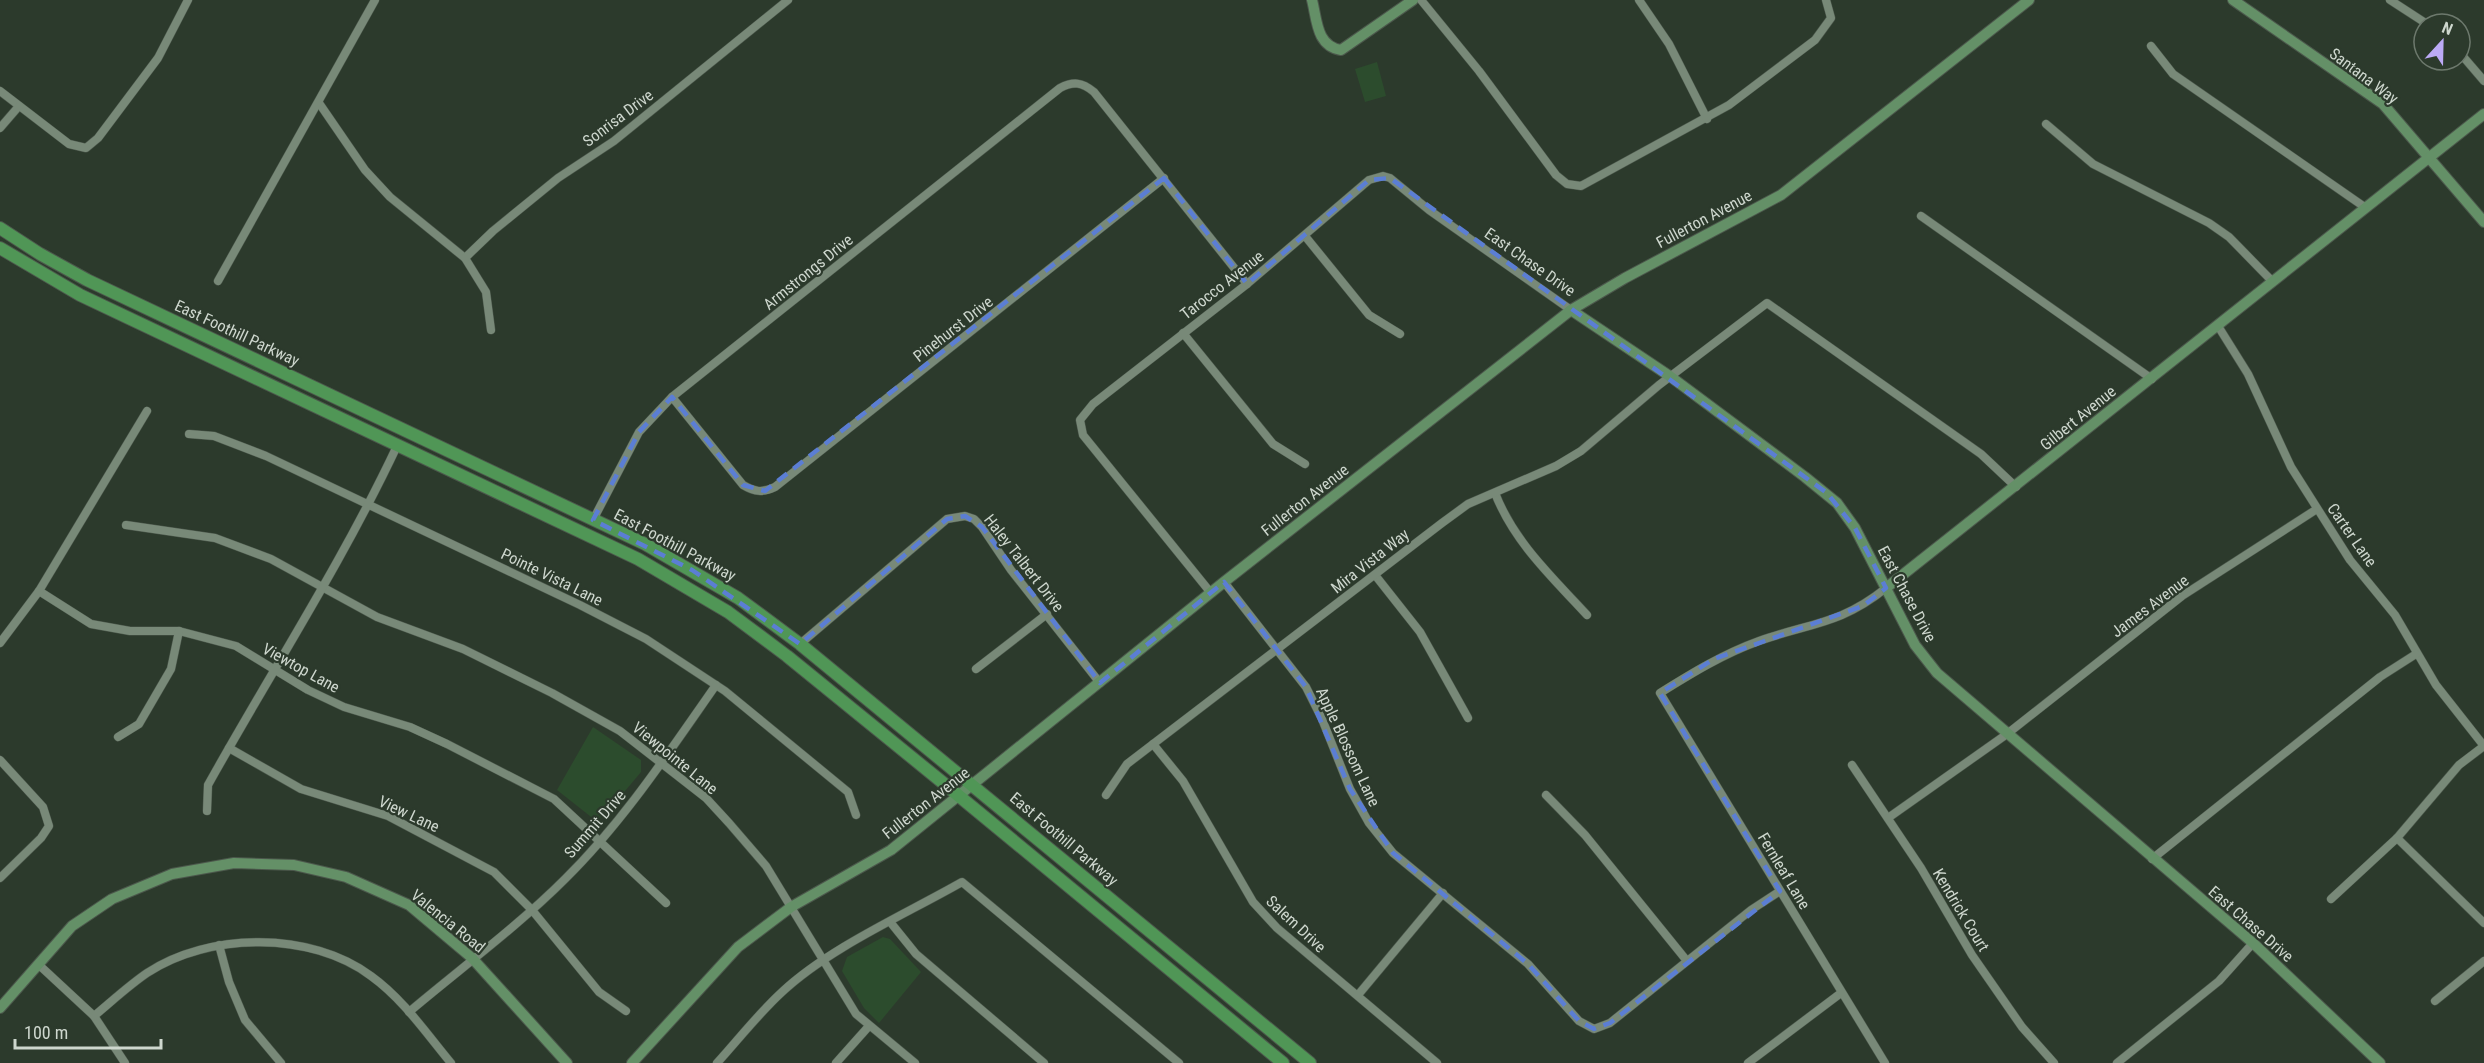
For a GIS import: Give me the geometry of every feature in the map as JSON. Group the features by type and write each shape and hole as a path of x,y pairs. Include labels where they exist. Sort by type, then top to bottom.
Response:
{"main road":[{"name":"East Foothill Parkway","path":"0,228 87,280 593,520 692,570 738,598 800,644 974,785 1310,1063"},
{"name":"East Foothill Parkway","path":"0,248 80,295 638,560 728,612 788,656 960,796 1282,1063"}],"street":[{"path":"0,91 69,144 86,148 98,138 158,58 188,0"},
{"path":"218,281 375,0"},
{"name":"Sonrisa Drive","path":"465,258 493,231 558,178 614,141 788,0"},
{"path":"1312,0 1320,37 1334,49 1348,47 1413,0"},
{"path":"1421,0 1479,71 1556,175 1566,184 1581,186 1707,119 1815,40 1831,18 1826,0"},
{"path":"1639,0 1669,44 1707,119"},
{"name":"Fullerton Avenue","path":"632,1063 738,947 791,907 891,850 1224,582 1571,310 1625,278 1781,195 2029,0"},
{"name":"Santana Way","path":"2233,0 2383,104 2484,222"},
{"path":"2390,0 2412,14"},
{"path":"2151,46 2173,74 2366,208"},
{"path":"2472,67 2484,81"},
{"name":"Armstrongs Drive","path":"593,520 639,432 672,397 1060,88 1078,83 1094,92 1164,178"},
{"path":"319,103 365,170 390,197 465,258 486,292 491,330"},
{"path":"0,128 19,106"},
{"name":"Gilbert Avenue","path":"1660,693 1714,659 1761,640 1823,624 1863,606 2152,379 2428,156 2484,114"},
{"path":"2046,124 2092,164 2209,222 2229,237 2273,282"},
{"name":"East Chase Drive","path":"1383,176 1571,310 1671,377 1797,470 1837,503 1855,528 1915,645 1936,673 2253,943 2380,1063"},
{"name":"Tarocco Avenue","path":"1211,593 1083,435 1080,420 1093,404 1247,284 1369,180 1383,176"},
{"path":"1164,178 1247,284"},
{"name":"Pinehurst Drive","path":"672,397 743,485 754,492 775,487 1164,178"},
{"path":"1921,216 2152,379"},
{"path":"1305,236 1369,315 1400,334"},
{"name":"Mira Vista Way","path":"1106,795 1127,764 1468,504 1581,451 1671,377 1767,303 1981,454 2016,487"},
{"name":"Carter Lane","path":"2218,326 2248,374 2290,467 2350,560 2395,615 2436,685 2484,746"},
{"path":"1183,333 1273,444 1305,464"},
{"path":"0,643 39,591 147,411"},
{"name":"Pointe Vista Lane","path":"189,434 214,436 266,456 626,629 716,686 848,792 856,815"},
{"path":"207,811 208,785 370,504 397,446"},
{"path":"1495,493 1505,518 1528,551 1587,615"},
{"name":"James Avenue","path":"1888,818 2007,734 2182,596 2317,509"},
{"name":"Haley Talbert Drive","path":"800,644 840,607 955,516 974,519 982,527 1011,570 1100,683"},
{"name":"Viewpointe Lane","path":"126,525 214,538 271,559 377,617 463,649 552,693 620,731 706,798 729,823 766,866 856,1014 915,1063"},
{"path":"1375,574 1420,632 1468,718"},
{"name":"Apple Blossom Lane","path":"1224,582 1306,687 1322,719 1350,789 1369,823 1393,853 1528,964 1579,1021 1594,1029 1610,1023 1687,961"},
{"name":"Viewtop Lane","path":"39,591 91,624 130,631 179,631 236,646 308,690 344,707 410,727 447,744 554,799 666,903"},
{"path":"976,669 1047,614"},
{"path":"118,737 139,724 171,669 179,631"},
{"path":"2152,859 2380,677 2416,654"},
{"name":"Summit Drive","path":"409,1012 532,910 600,841 662,763 716,686"},
{"name":"Fernleaf Lane","path":"1660,693 1885,1063"},
{"name":"Salem Drive","path":"1153,744 1183,781 1253,902 1276,928 1437,1063"},
{"path":"2331,899 2397,838 2441,783 2484,746"},
{"name":"View Lane","path":"229,748 301,789 388,816 494,872 532,910 599,992 626,1011"},
{"path":"0,760 43,807 49,826 41,838 0,878"},
{"name":"Kendrick Court","path":"1852,765 1921,868 1972,956 2022,1027 2054,1063"},
{"path":"1546,795 1585,835 1687,961 1780,891"},
{"path":"2397,838 2484,923"},
{"name":"Valencia Road","path":"0,1008 72,926 112,899 172,874 234,863 294,865 346,877 409,904 472,958 567,1063"},
{"path":"717,1063 782,992 824,959 962,882 1179,1063"},
{"path":"1358,995 1443,893"},
{"path":"891,923 916,954 1044,1063"},
{"path":"94,1016 147,973 183,954 219,945 277,941 325,953 370,974 409,1012 451,1063"},
{"path":"2117,1063 2219,981 2253,943"},
{"path":"219,945 229,982 245,1020 281,1063"},
{"path":"2435,1001 2484,961"},
{"path":"38,964 94,1016 125,1063"},
{"path":"1749,1063 1811,1013 1841,993"},
{"path":"836,1063 869,1026"}],"highlighted area":[{"path":"1164,178 1247,284 1369,180 1390,178 1827,493 1855,528 1886,588 1863,606 1714,659 1660,693 1780,891 1610,1023 1594,1029 1579,1021 1528,964 1393,853 1350,789 1306,687 1224,582 1100,683 982,527 965,516 947,519 800,644 692,570 593,520 639,432 672,397 743,485 765,491"}],"green space":[{"path":"1377,62 1386,96 1365,102 1355,69"},
{"path":"593,727 641,760 641,772 604,816 595,820 557,790"},
{"path":"883,937 890,939 921,972 879,1023 864,1008 842,971 847,957"}]}
